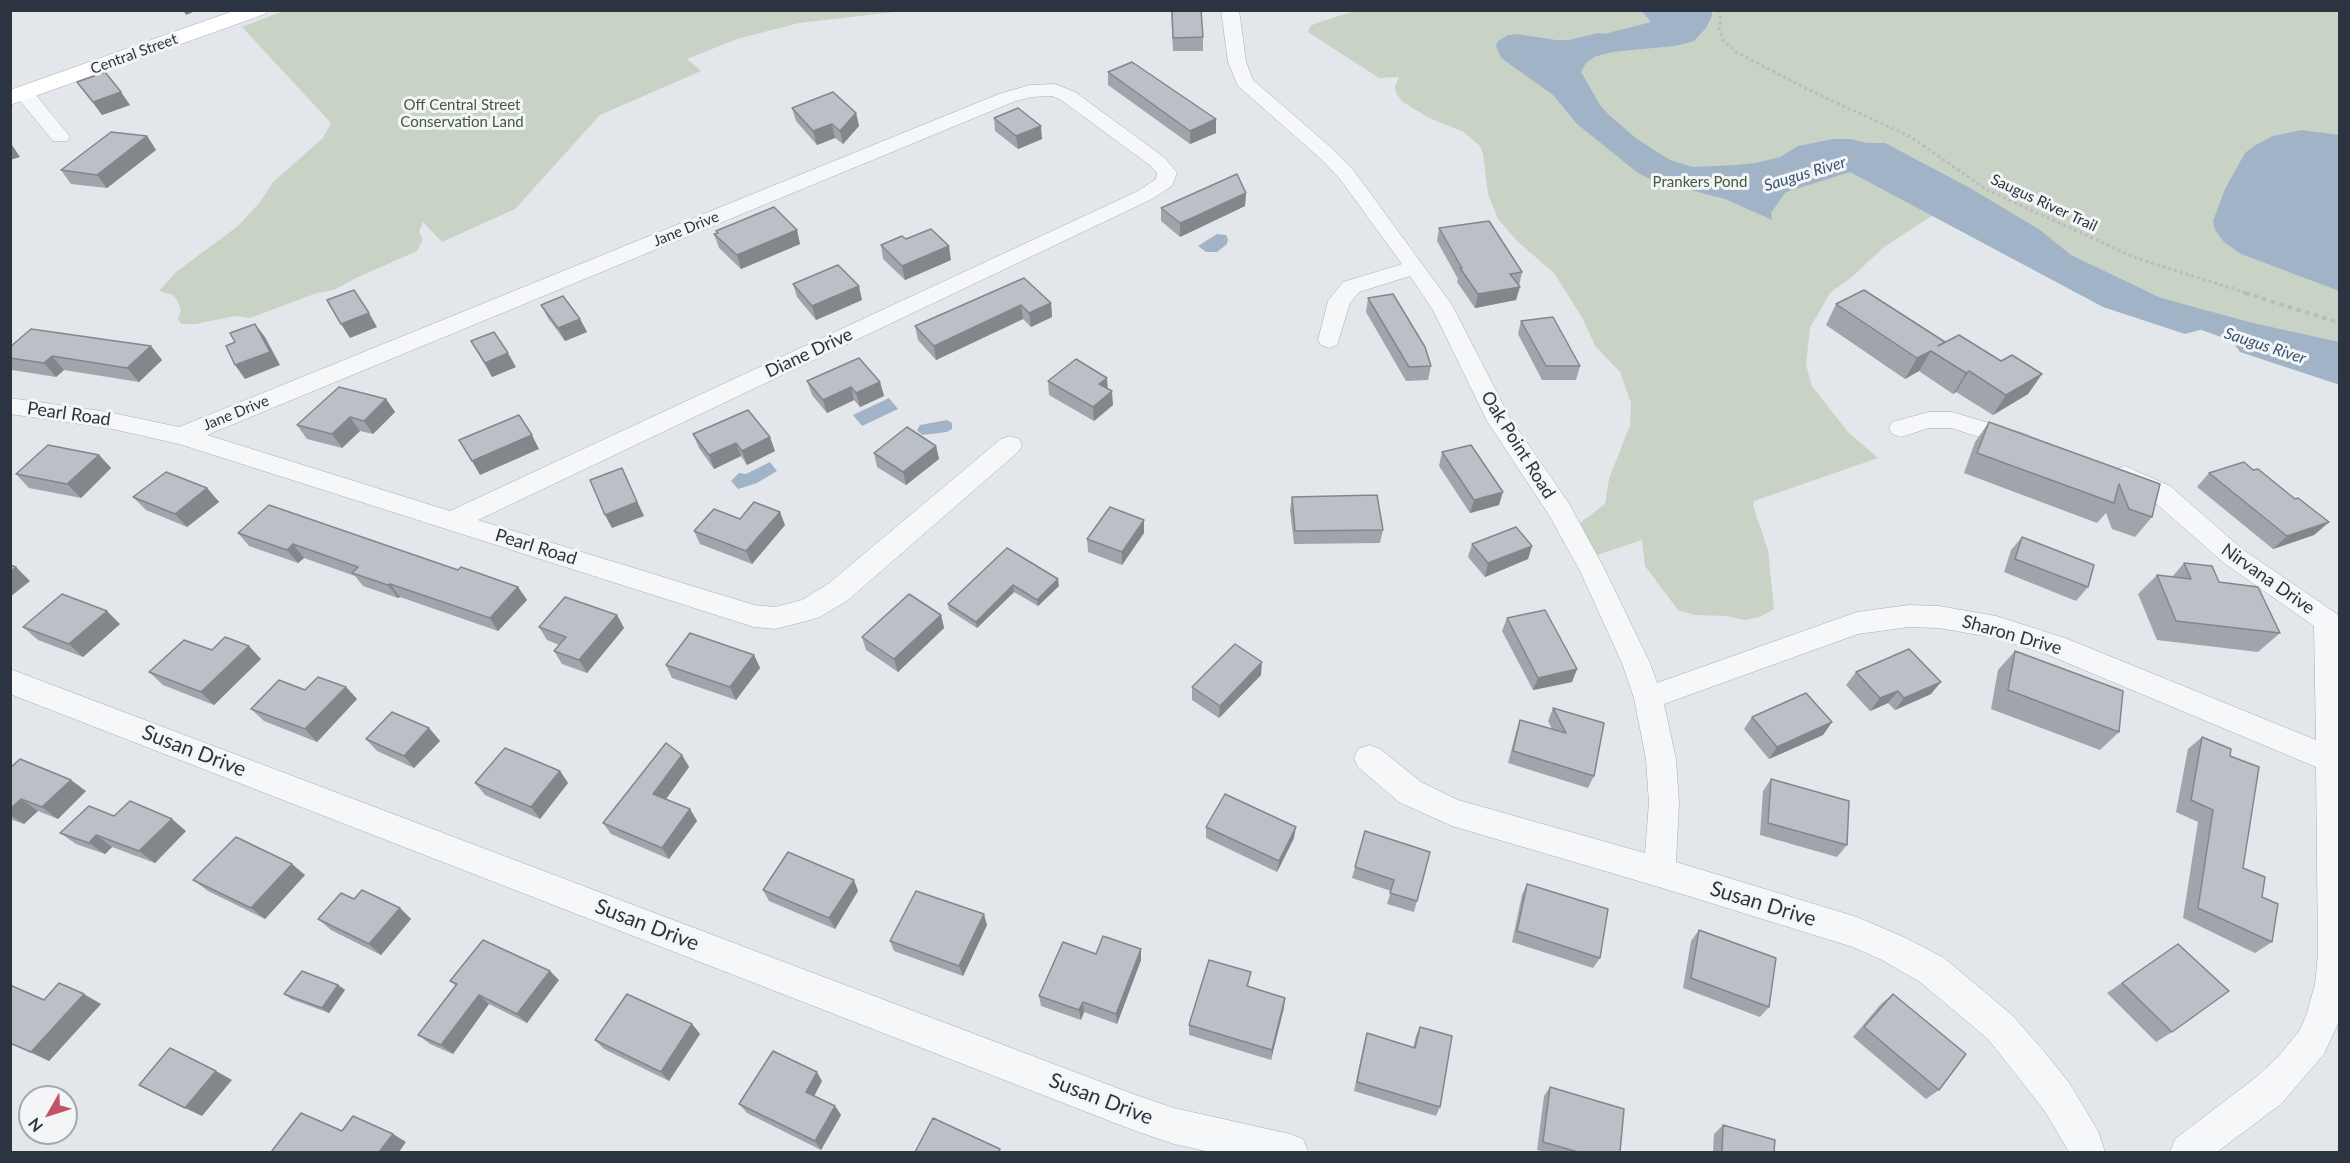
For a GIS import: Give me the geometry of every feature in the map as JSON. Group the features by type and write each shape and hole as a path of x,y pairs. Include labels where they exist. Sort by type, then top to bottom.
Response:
{"street":[{"name":"Central Street","path":"17,96 258,10"},
{"name":"Oak Point Road","path":"1230,10 1237,62 1245,82 1328,155 1347,175 1415,267 1444,310 1499,421 1559,509 1593,571 1636,663 1648,699 1662,759 1664,783 1659,872"},
{"name":"Jane Drive","path":"180,436 1006,98 1030,91 1055,90 1077,102 1158,162 1167,173 1165,182"},
{"path":"17,96 60,137"},
{"name":"Diane Drive","path":"452,521 1145,195 1165,182"},
{"path":"1329,340 1339,301 1351,288 1415,267"},
{"name":"Pearl Road","path":"10,406 108,420 180,436 731,609 775,618 810,609 838,592 1010,445"},
{"path":"1901,428 1929,420 1952,420 2041,448"},
{"name":"Nirvana Drive","path":"2094,465 2138,480 2161,494 2233,556 2327,622 2335,954 2332,984 2324,1015 2312,1042 2290,1070 2268,1091 2188,1152"},
{"name":"Sharon Drive","path":"1648,699 1857,623 1909,616 1939,616 1996,627 2055,646 2331,760"},
{"name":"Susan Drive","path":"10,681 1133,1112 1174,1126 1290,1152"},
{"name":"Susan Drive","path":"1369,758 1410,792 1452,813 1659,872 1857,933 1894,949 1932,970 2000,1027 2057,1097 2085,1144 2087,1152"}],"path":[{"name":"Saugus River Trail","path":"1718,10 1721,18 1719,28 1723,40 1736,51 1798,84 1911,137 1988,190 2136,258 2340,323"}],"green space":[{"name":"Prankers Pond","path":"1357,10 2339,11 2339,359 2242,338 1972,214 1948,210 1936,213 1884,247 1853,276 1830,293 1810,328 1806,365 1812,386 1848,432 1878,458 1754,501 1753,506 1768,550 1774,609 1760,617 1744,620 1726,616 1695,615 1678,610 1645,566 1642,540 1591,557 1576,526 1605,504 1609,479 1630,425 1631,403 1620,372 1595,346 1583,319 1554,273 1518,242 1498,219 1488,194 1483,154 1479,145 1464,132 1429,118 1403,102 1396,93 1395,87 1399,77 1379,78 1308,32 1314,24"},
{"name":"Off Central Street Conservation Land","path":"283,11 903,11 799,23 737,39 687,59 701,71 600,115 515,209 442,242 423,222 419,232 423,239 417,251 334,290 317,293 250,318 235,316 196,324 181,324 178,319 181,310 177,300 173,295 159,291 176,272 238,226 260,202 273,182 323,138 331,123 242,27"}],"water":[{"path":"1653,11 1712,11 1712,16 1706,28 1694,41 1675,46 1600,53 1586,63 1581,72 1600,105 1609,115 1637,139 1670,160 1693,167 1735,165 1780,157 1798,146 1833,139 1885,143 1970,188 2040,230 2071,255 2161,298 2253,323 2339,342 2339,369 2229,340 2158,314 2060,272 1975,220 1944,194 1917,178 1885,166 1853,159 1822,159 1785,193 1771,213 1772,220 1725,199 1652,180 1638,173 1577,124 1553,95 1501,58 1496,46 1498,41 1508,35 1517,34 1569,40 1598,33 1631,37 1646,34 1661,20"},
{"path":"2301,130 2339,135 2339,291 2241,254 2224,242 2215,230 2213,221 2225,189 2245,153 2273,136"},
{"path":"1217,234 1226,235 1228,239 1227,244 1217,252 1206,252 1198,246"},
{"path":"889,398 898,409 862,426 853,415"},
{"path":"947,420 952,423 952,429 947,432 922,435 917,430 920,425"},
{"path":"770,462 777,471 757,483 738,489 731,481 739,473 746,474"}],"building":[{"path":"1172,10 1201,10 1203,37 1173,38"},
{"path":"1132,62 1216,119 1190,131 1108,72"},
{"path":"105,72 121,92 93,102 77,82"},
{"path":"833,92 856,113 840,131 832,124 813,131 792,108"},
{"path":"1018,108 1041,126 1016,136 994,118"},
{"path":"111,132 147,136 97,175 61,170"},
{"path":"1237,174 1246,193 1192,218 1180,223 1161,208"},
{"path":"774,207 797,230 737,255 714,234 718,233 716,231"},
{"path":"1489,221 1522,272 1510,274 1520,287 1478,294 1460,268 1462,268 1439,228"},
{"path":"931,229 949,246 902,266 881,245 902,236 906,239"},
{"path":"838,265 859,286 812,306 793,284"},
{"path":"1024,278 1051,303 1029,313 1021,305 934,346 915,326"},
{"path":"354,290 369,313 341,324 327,300"},
{"path":"1864,290 1945,342 1938,346 1959,335 2001,361 2012,355 2042,374 2006,395 1969,371 1966,373 1931,351 1917,358 1836,304"},
{"path":"1393,294 1425,347 1431,366 1409,367 1368,298"},
{"path":"563,296 580,319 558,328 541,305"},
{"path":"1553,317 1580,366 1546,366 1521,321"},
{"path":"255,324 270,352 235,365 226,346 235,342 230,333"},
{"path":"31,329 151,346 127,368 52,356 44,363 10,358 10,347"},
{"path":"494,332 508,353 485,363 471,341"},
{"path":"859,358 880,382 856,393 851,387 823,400 807,381"},
{"path":"1076,359 1107,378 1099,384 1112,391 1093,407 1048,381"},
{"path":"339,387 386,399 364,421 350,417 332,434 297,425"},
{"path":"748,410 770,437 742,451 736,443 709,455 693,434"},
{"path":"519,415 532,435 472,461 459,440"},
{"path":"1989,422 2160,484 2152,517 2129,509 2119,484 2114,503 1977,453"},
{"path":"907,427 936,446 903,472 874,453"},
{"path":"48,445 99,455 67,484 16,474"},
{"path":"1471,445 1503,492 1474,500 1442,452"},
{"path":"2244,462 2253,470 2258,469 2295,499 2298,498 2329,522 2287,536 2209,473"},
{"path":"622,468 637,502 605,515 590,480"},
{"path":"166,472 207,488 175,514 133,497"},
{"path":"1377,495 1383,530 1295,531 1292,497"},
{"path":"754,502 780,512 746,551 694,531 714,509 740,519"},
{"path":"269,505 458,570 461,567 518,587 490,618 352,573 358,567 293,544 287,550 238,533"},
{"path":"1110,507 1144,520 1122,552 1087,539"},
{"path":"1516,527 1532,546 1488,563 1472,544"},
{"path":"2022,537 2094,565 2088,587 2015,559"},
{"path":"1007,548 1058,579 1037,600 1013,585 976,622 948,604"},
{"path":"2184,563 2212,566 2219,582 2258,587 2280,633 2176,621 2157,575 2191,579"},
{"path":"62,594 107,611 69,644 23,627"},
{"path":"909,594 941,615 894,659 862,637"},
{"path":"565,597 617,615 579,660 554,651 566,637 539,627"},
{"path":"1545,610 1577,669 1538,678 1507,618"},
{"path":"690,633 754,655 730,687 666,665"},
{"path":"225,637 249,646 201,692 149,672 184,640 212,650"},
{"path":"1235,644 1262,662 1220,706 1192,687"},
{"path":"1909,649 1941,682 1904,698 1898,691 1880,698 1856,672"},
{"path":"2015,651 2123,691 2119,732 2008,690"},
{"path":"318,677 346,687 305,729 251,709 279,680 305,690"},
{"path":"1806,693 1832,722 1777,747 1752,717"},
{"path":"1553,708 1604,723 1594,776 1513,751 1520,720 1566,733"},
{"path":"392,712 429,728 404,756 366,739"},
{"path":"2202,737 2231,749 2230,756 2259,767 2243,868 2265,877 2262,897 2278,904 2272,942 2198,908 2213,810 2191,800"},
{"path":"666,743 682,755 653,794 690,809 662,848 603,823"},
{"path":"505,748 560,771 531,807 475,783"},
{"path":"20,759 71,780 42,807 21,799 10,809 10,768"},
{"path":"1771,779 1849,801 1847,845 1768,823"},
{"path":"1225,794 1296,827 1279,861 1206,827"},
{"path":"130,801 172,819 139,851 96,835 89,843 60,833 89,806 114,816"},
{"path":"1365,831 1430,852 1417,901 1390,893 1394,880 1355,867"},
{"path":"236,837 292,864 251,908 193,880"},
{"path":"788,852 854,880 829,918 763,890"},
{"path":"1527,884 1608,909 1600,958 1517,931"},
{"path":"362,890 400,908 369,944 318,919 341,893 354,899"},
{"path":"916,891 984,914 959,966 890,941"},
{"path":"1699,930 1776,958 1769,1007 1691,978"},
{"path":"1103,936 1141,949 1116,1014 1083,1002 1079,1010 1039,996 1063,942 1096,954"},
{"path":"483,940 550,971 517,1014 479,995 441,1045 418,1035 457,984 450,981"},
{"path":"2178,944 2229,991 2172,1032 2122,983"},
{"path":"1209,960 1251,972 1247,986 1285,998 1272,1050 1189,1025"},
{"path":"302,971 338,985 322,1008 284,994"},
{"path":"59,983 84,994 31,1052 10,1043 10,985 44,1000"},
{"path":"627,994 692,1024 661,1072 595,1040"},
{"path":"1893,994 1966,1054 1939,1090 1864,1027"},
{"path":"1420,1027 1452,1036 1440,1107 1357,1082 1367,1033 1415,1048"},
{"path":"170,1048 216,1071 185,1108 139,1085"},
{"path":"773,1051 817,1072 806,1092 835,1106 815,1141 739,1104"},
{"path":"1550,1087 1624,1109 1620,1152 1578,1152 1543,1142"},
{"path":"301,1113 342,1131 353,1116 393,1134 379,1152 271,1152"},
{"path":"933,1118 1000,1149 999,1152 915,1152"},
{"path":"1723,1125 1775,1140 1774,1152 1722,1152"}],"waterway":[{"name":"Saugus River","path":"1570,53 1675,26 1657,10"},
{"name":"Saugus River","path":"1737,188 1751,191 1853,159 2118,298 2185,320"},
{"name":"Saugus River","path":"2255,342 2340,370"}]}
